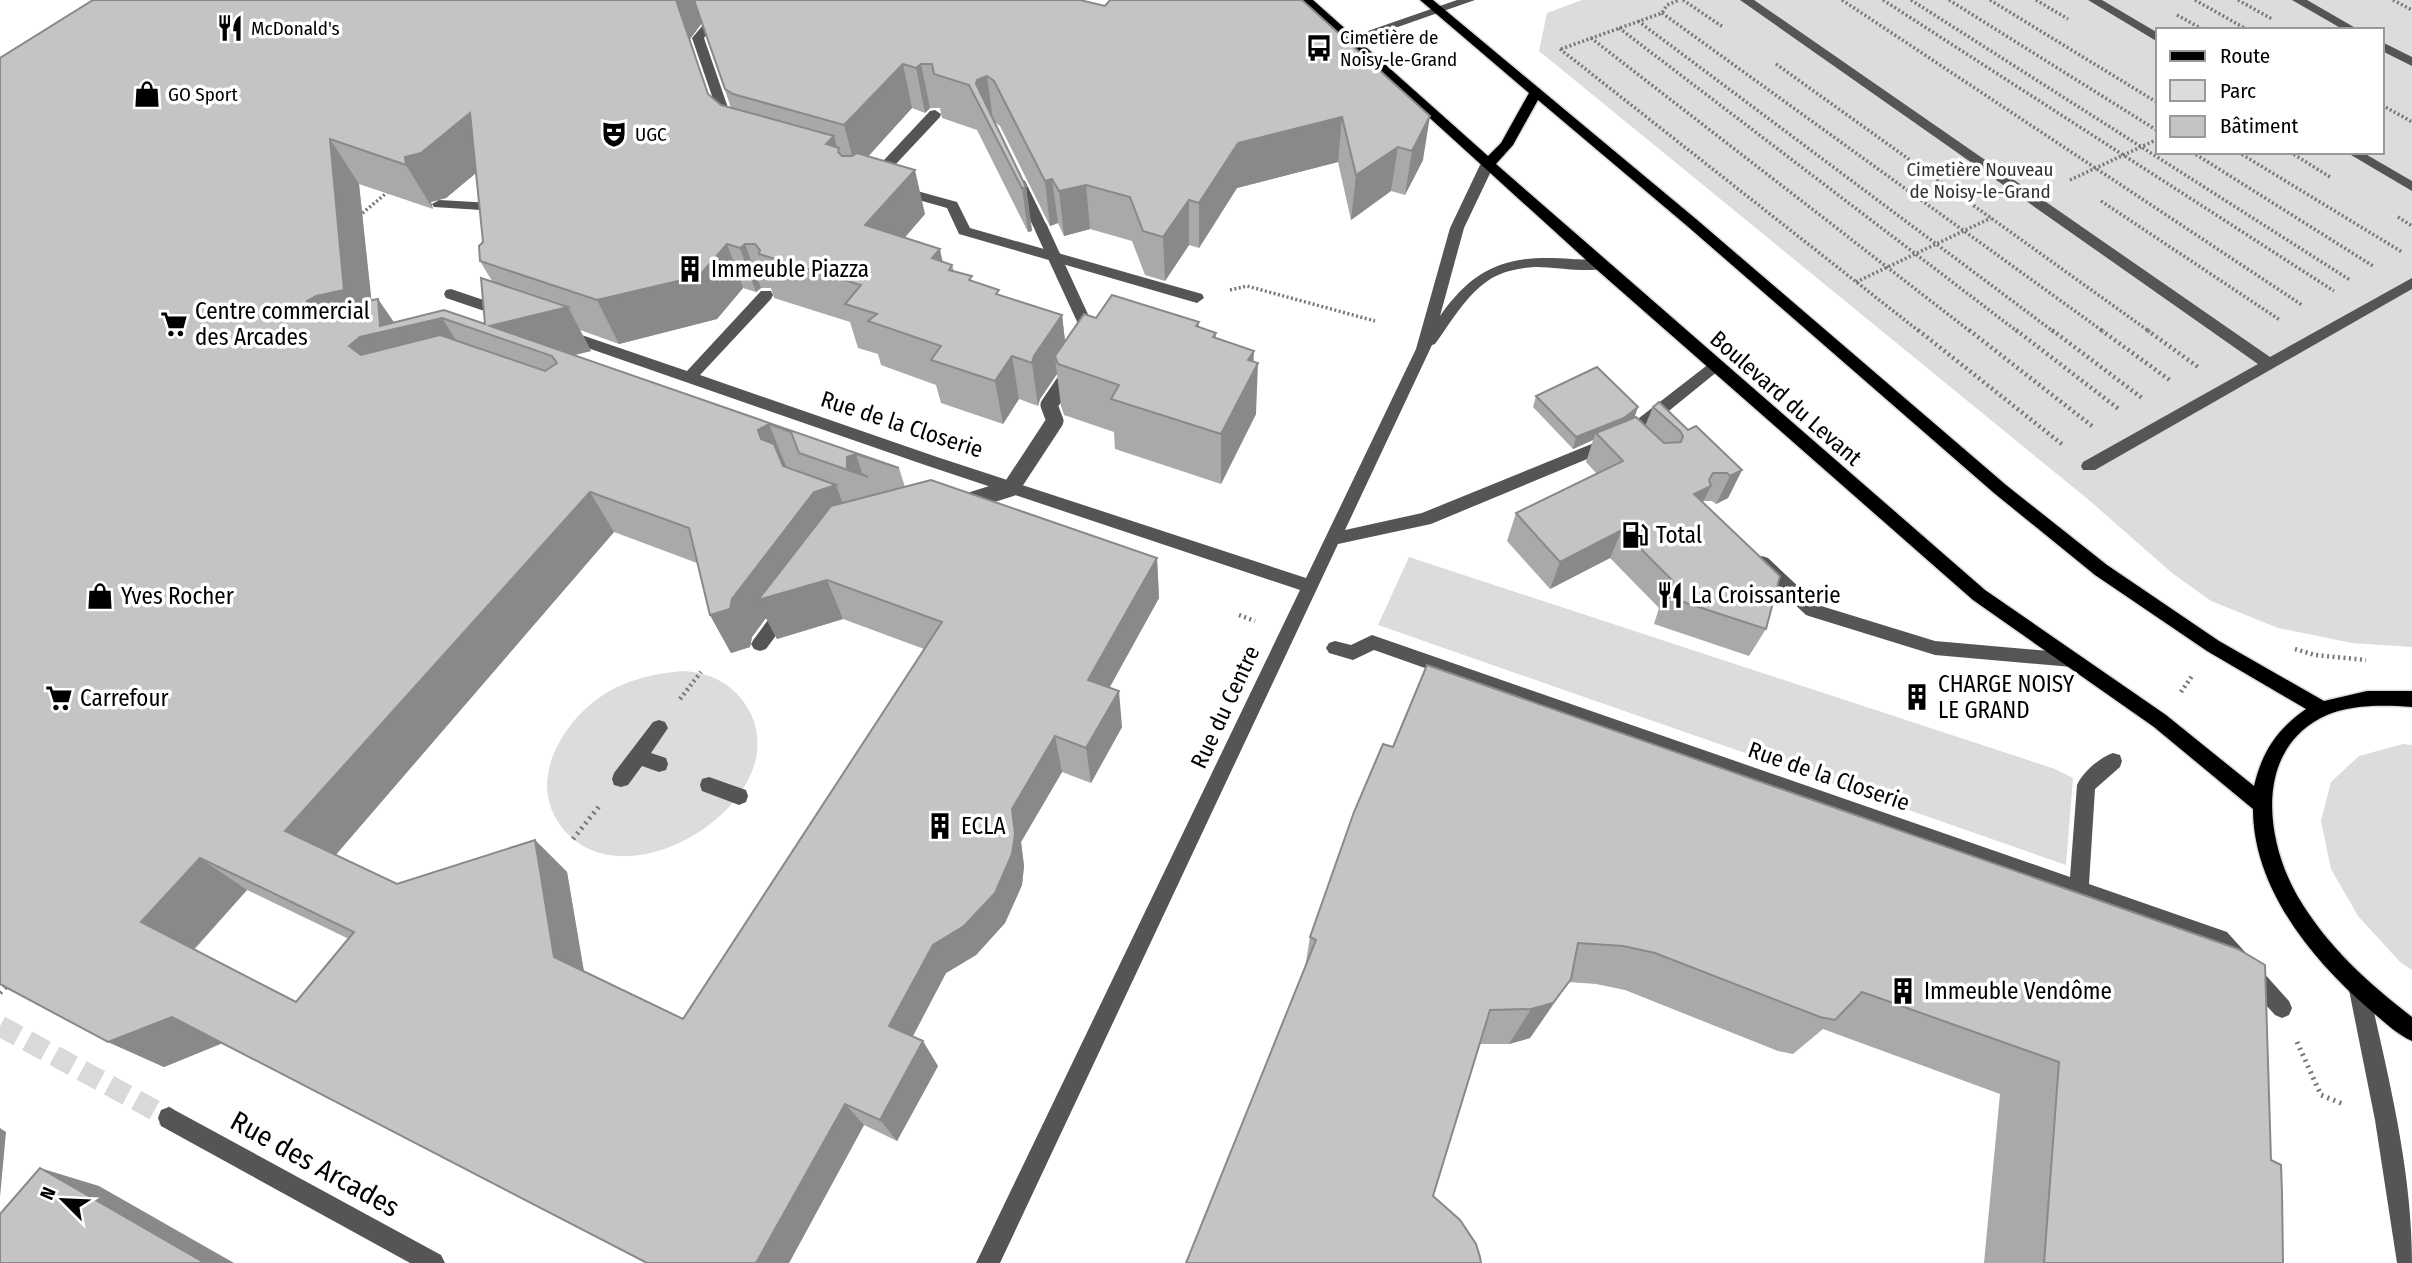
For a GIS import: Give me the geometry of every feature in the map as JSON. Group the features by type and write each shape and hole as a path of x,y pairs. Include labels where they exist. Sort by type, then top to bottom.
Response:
{"main road":[{"name":"Boulevard du Levant","path":"1306,0 1487,166 1979,595 2160,721 2260,803"},
{"path":"1426,0 2000,489 2101,570 2213,646 2322,709"},
{"path":"1487,166 1506,145 1536,92"},
{"path":"2412,699 2375,697 2322,709 2288,731 2267,763 2260,803 2271,862 2305,926 2359,990 2412,1030"}],"street":[{"path":"709,0 715,18 698,38 732,137"},
{"path":"1348,40 1469,0"},
{"path":"1746,0 2269,364"},
{"path":"2094,0 2156,37"},
{"path":"2298,0 2349,28"},
{"path":"2384,47 2412,62"},
{"path":"935,114 865,183 952,205 964,231 1197,298"},
{"path":"2355,154 2412,187"},
{"name":"Rue du Centre","path":"988,1263 1423,349 1457,228 1487,166"},
{"path":"939,511 1011,488 1055,421 1049,405 1093,340 1014,172"},
{"path":"439,204 487,206 491,233"},
{"path":"1423,349 1473,285 1496,269 1535,261 1601,266"},
{"path":"2089,466 2409,285"},
{"path":"451,294 518,318"},
{"path":"689,378 766,295"},
{"name":"Rue de la Closerie","path":"544,327 1310,586"},
{"path":"1332,539 1425,519 1631,440 1715,367"},
{"path":"1745,546 1812,610 1934,648 2072,660"},
{"path":"760,644 799,591"},
{"name":"Rue de la Closerie","path":"1335,648 1353,653 1372,642 2220,939 2282,1008"},
{"path":"621,779 659,728"},
{"path":"638,756 659,764"},
{"path":"2079,888 2086,785 2113,761"},
{"path":"709,785 739,796"},
{"path":"2359,990 2386,1120 2409,1263"},
{"name":"Rue des Arcades","path":"169,1118 432,1263"}],"path":[{"path":"1731,32 1681,0 1667,5 1661,13 1560,49 2089,466"},
{"path":"1842,0 2335,327"},
{"path":"1883,0 2364,310"},
{"path":"1910,0 2382,300"},
{"path":"1949,0 2156,130"},
{"path":"1990,0 2156,102"},
{"path":"2195,0 2244,28"},
{"path":"2238,0 2281,24"},
{"path":"2393,0 2412,10"},
{"path":"1661,13 2201,403"},
{"path":"1637,21 2171,419"},
{"path":"1619,28 2149,432"},
{"path":"1591,38 2120,447"},
{"path":"1765,57 2228,388"},
{"path":"2384,106 2412,122"},
{"path":"2070,180 2156,139"},
{"path":"2195,154 2409,285"},
{"path":"2241,154 2412,258"},
{"path":"353,220 394,187"},
{"path":"1856,282 1991,218"},
{"path":"1197,298 1247,286 1375,321"},
{"path":"2160,721 2213,646"},
{"path":"2292,648 2315,655 2375,661"},
{"path":"573,839 621,779"},
{"path":"1,992 11,981"},
{"path":"2282,1008 2320,1095 2386,1120"}],"green space":[{"name":"Cimetière Nouveau de Noisy-le-Grand","path":"1582,0 2412,0 2412,647 2352,643 2278,628 2211,601 2172,573 2090,501 1539,51 1547,13"},
{"path":"1409,557 2055,769 2073,778 2066,865 1378,625"},
{"path":"684,671 717,679 731,688 743,701 757,737 751,774 729,807 696,834 657,851 617,856 581,845 554,815 547,791 550,766 565,732 585,710 609,691 637,679"},
{"path":"2403,744 2412,745 2412,970 2400,962 2358,916 2331,869 2321,821 2331,782 2359,756"}],"building":[{"path":"93,0 676,0 708,94 721,105 834,136 826,144 839,148 838,152 842,156 857,153 915,170 865,225 940,249 932,258 952,265 949,270 972,276 969,280 999,290 996,294 1062,315 1032,363 1012,356 995,381 931,360 941,346 868,321 877,314 845,304 861,285 759,254 760,250 755,244 745,244 740,248 727,244 699,276 597,300 480,261 479,246 483,242 470,113 421,153 405,157 406,165 330,139 344,290 316,296 307,301 307,306 315,311 378,299 380,326 444,310 485,324 481,278 568,307 490,326 899,468 856,454 847,457 847,468 868,477 799,453 791,432 769,424 758,430 761,439 774,444 783,466 836,485 814,492 732,599 730,609 710,615 689,528 590,492 285,831 397,884 535,840 554,957 683,1019 942,622 827,580 758,600 831,506 931,480 1157,558 1088,680 1119,691 1086,748 1055,736 1012,809 1015,834 1012,854 995,893 964,926 933,945 889,1026 923,1041 880,1120 845,1104 756,1263 647,1263 172,1017 108,1042 0,984 0,58","holes":["442,318 552,356 557,363 545,371 440,335 361,355 349,346 360,337","200,858 354,932 296,1002 141,922"]},
{"path":"694,0 1080,0 1105,6 1110,0 1302,0 1430,116 1412,151 1398,147 1356,175 1342,117 1238,143 1199,203 1189,200 1163,237 1143,231 1130,197 1086,185 1059,191 1052,179 1045,181 994,81 987,76 977,80 976,84 1026,187 1022,188 969,85 934,74 932,64 921,64 916,68 903,64 844,125 733,94 725,89"},
{"path":"1112,295 1199,322 1196,326 1216,333 1213,337 1254,351 1248,360 1258,363 1221,434 1111,399 1119,385 1058,364 1055,356 1084,314 1096,318"},
{"path":"1597,367 1638,407 1624,418 1576,437 1536,396"},
{"path":"1659,402 1688,430 1696,426 1742,470 1730,476 1727,473 1713,473 1709,480 1711,486 1694,494 1780,576 1766,629 1668,597 1673,581 1622,530 1560,562 1516,513 1623,461 1596,433 1636,417 1664,443 1681,442 1683,436 1680,431 1653,407"},
{"name":"Immeuble Vendôme","path":"1427,665 2238,949 2265,965 2271,1160 2281,1165 2283,1263 2044,1263 2059,1062 1862,992 1835,1020 1820,1017 1655,953 1623,946 1578,943 1571,979 1553,1003 1531,1009 1490,1010 1433,1196 1460,1220 1476,1244 1481,1263 1186,1263 1316,940 1310,937 1354,812 1383,744 1393,747"},
{"path":"40,1168 205,1263 0,1263 0,1214"}],"tunnel":[{"path":"0,1026 169,1118"}],"place":[{"name":"McDonald's","path":"230,28"},
{"name":"Cimetière de Noisy-le-Grand","path":"1319,48"},
{"name":"GO Sport","path":"147,94"},
{"name":"UGC","path":"614,134"},
{"name":"Immeuble Piazza","path":"690,269"},
{"name":"Centre commercial des Arcades","path":"174,324"},
{"name":"Total","path":"1635,535"},
{"name":"La Croissanterie","path":"1670,595"},
{"name":"Yves Rocher","path":"100,596"},
{"name":"CHARGE NOISY LE GRAND","path":"1917,697"},
{"name":"Carrefour","path":"59,698"},
{"name":"ECLA","path":"940,826"},
{"name":"Immeuble Vendôme","path":"1903,991"}]}
